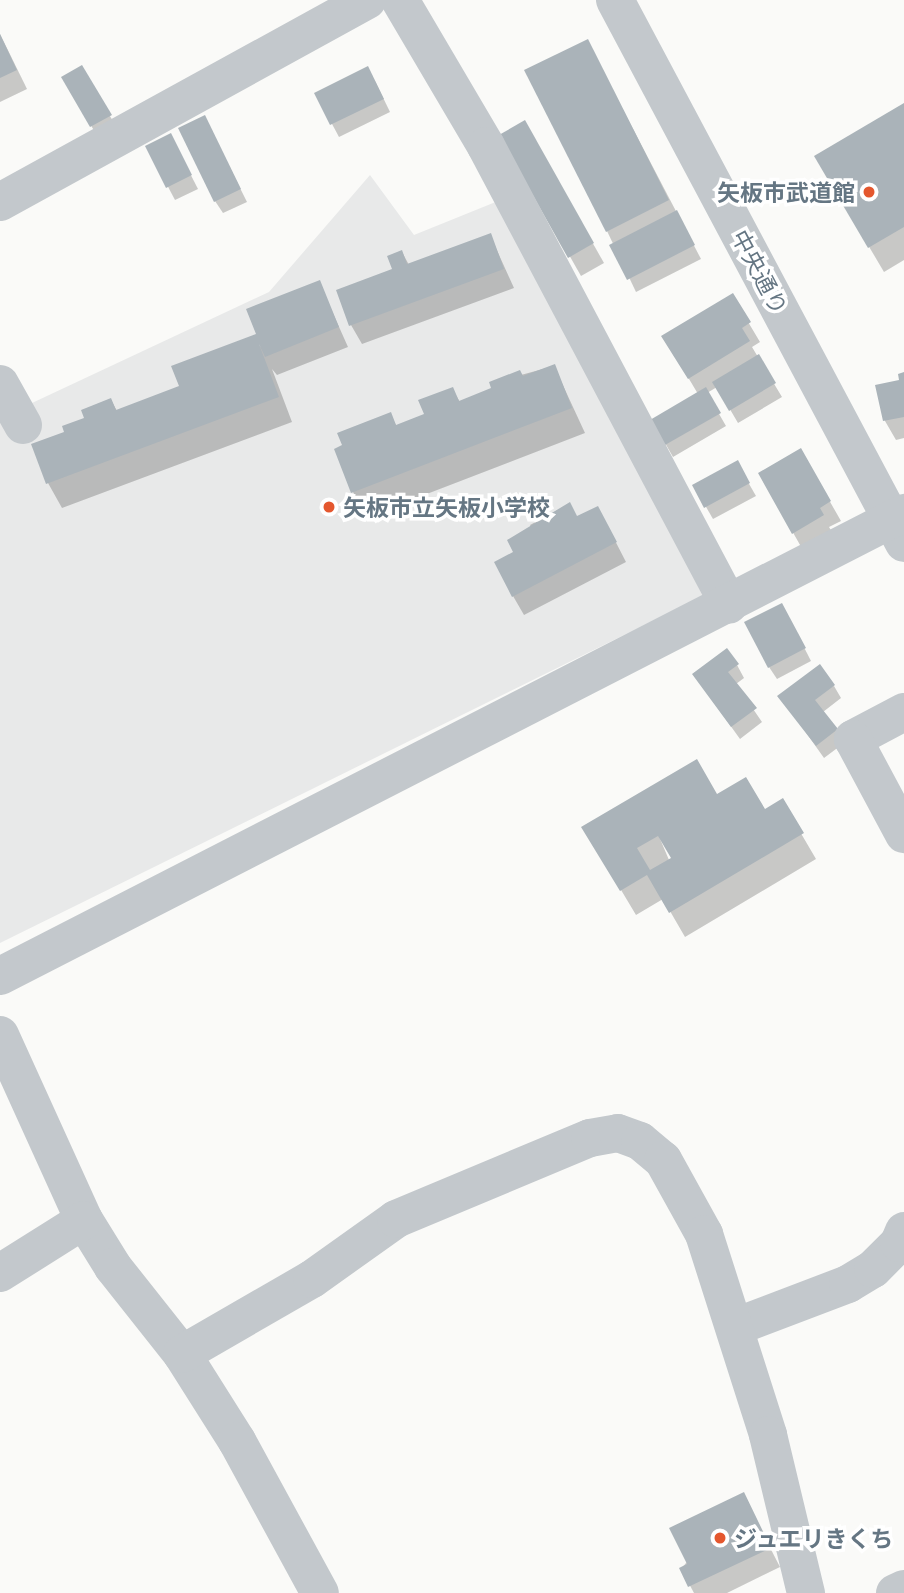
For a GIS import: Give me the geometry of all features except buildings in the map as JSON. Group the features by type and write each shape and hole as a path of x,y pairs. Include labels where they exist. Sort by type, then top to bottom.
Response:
{"street":[{"path":"0,202 367,0"},
{"path":"400,0 486,146 729,605"},
{"name":"中央通り","path":"615,0 900,525"},
{"path":"0,384 23,425"},
{"path":"0,976 729,605 900,525"},
{"path":"904,712 853,739 904,834"},
{"path":"0,1035 84,1220 113,1267 182,1354 237,1441 320,1593"},
{"path":"182,1354 312,1279 396,1219 590,1138 618,1133 640,1141 663,1160 704,1234 768,1436 806,1593"},
{"path":"0,1273 84,1220"},
{"path":"735,1327 848,1284 873,1269 899,1244 904,1231"},
{"path":"895,1593 904,1589"}],"shaded area":[{"name":"矢板市立矢板小学校","path":"370,175 414,235 503,199 703,596 0,943 0,418 269,292"}],"place":[{"name":"矢板市武道館","path":"869,192"},
{"name":"矢板市立矢板小学校","path":"329,507"},
{"name":"ジュエリきくち","path":"720,1538"}]}
